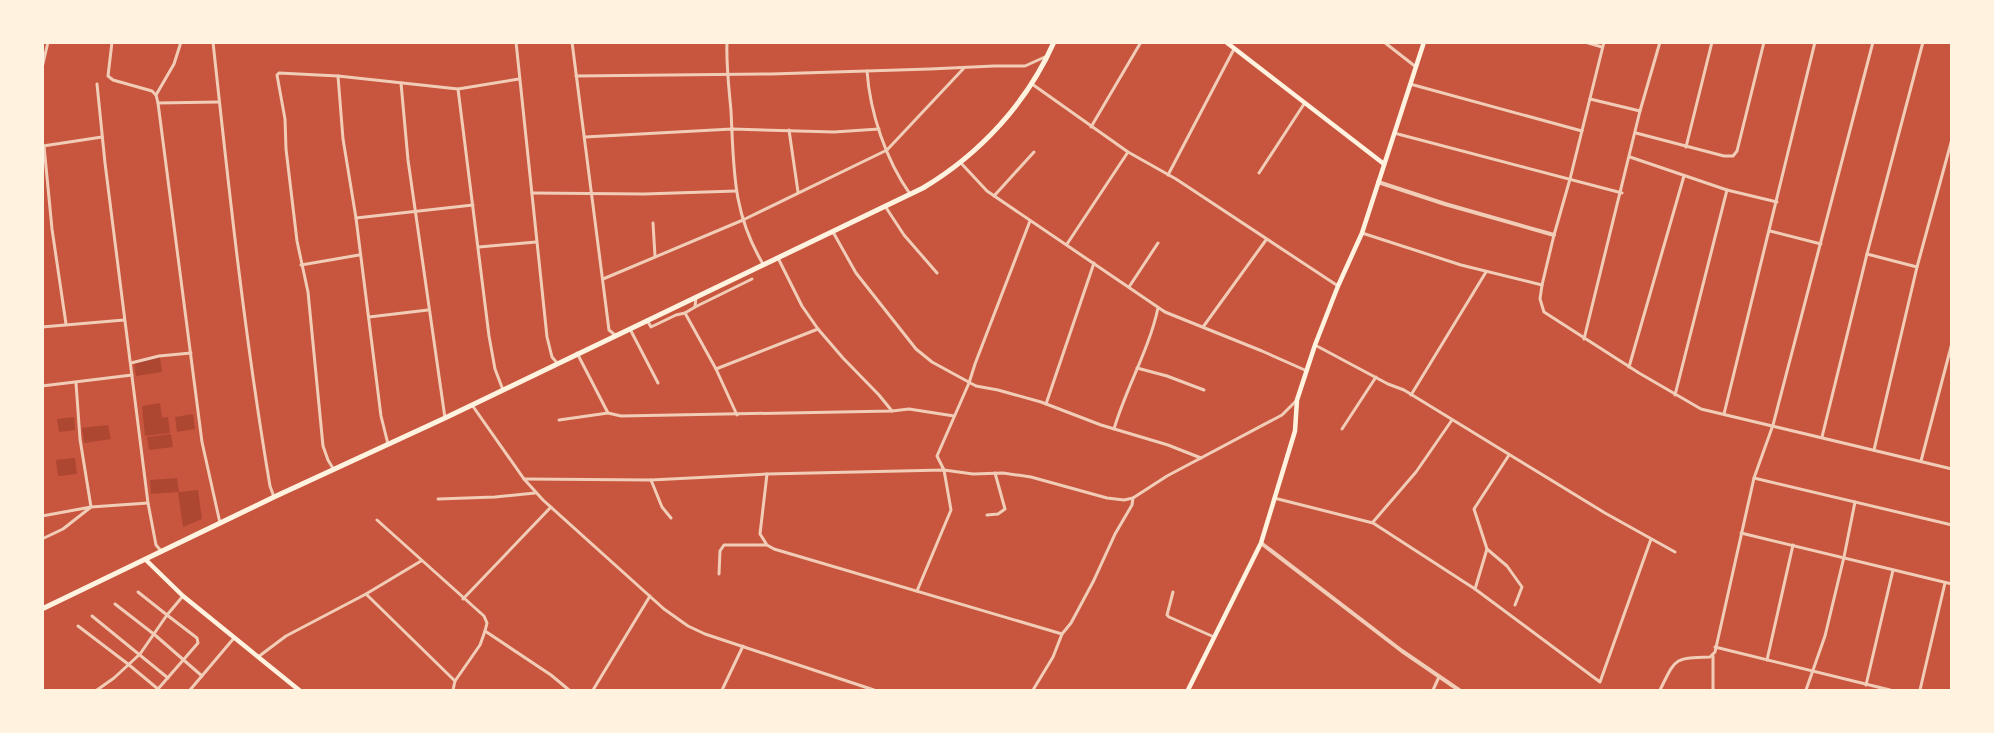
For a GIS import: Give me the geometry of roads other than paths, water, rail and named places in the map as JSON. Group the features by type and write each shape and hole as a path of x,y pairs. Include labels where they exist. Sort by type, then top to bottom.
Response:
{"main road":[{"path":"42,609 274,497 558,364 577,353 833,232 940,178 980,145 1001,124 1032,84 1054,42"},
{"path":"1226,42 1384,164"},
{"path":"1188,690 1261,543 1273,498 1295,431 1298,400 1315,345 1338,286 1362,233 1424,42"},
{"path":"146,560 183,596 299,690"}],"street":[{"path":"42,68 48,42"},
{"path":"112,42 108,76 113,80 152,91 156,95 158,103 202,442 220,524"},
{"path":"156,95 174,64 182,42"},
{"path":"213,42 259,419 270,486 274,497"},
{"path":"516,42 547,337 552,357 558,364"},
{"path":"572,42 609,330 615,335"},
{"path":"726,42 725,53 736,191 751,243 763,264"},
{"path":"1091,127 1142,42"},
{"path":"1384,42 1416,67"},
{"path":"1585,42 1602,47"},
{"path":"1604,42 1542,285 1540,299 1544,312 1629,367 1675,395 1701,408 1952,470"},
{"path":"1584,339 1622,193 1640,111 1660,42"},
{"path":"1686,147 1712,42"},
{"path":"1636,133 1724,156 1736,154 1764,42"},
{"path":"1724,414 1815,42"},
{"path":"1714,690 1713,656 1754,478 1772,425 1872,42"},
{"path":"1822,437 1867,254 1923,42"},
{"path":"1168,175 1234,49"},
{"path":"576,76 1025,66 1048,56"},
{"path":"603,279 743,220 887,150 965,67"},
{"path":"867,71 879,130 899,179 910,194"},
{"path":"334,470 323,446 308,292 301,265 286,149 285,119 276,75 279,73 338,76 458,89 519,79"},
{"path":"338,76 343,139 356,218 380,416 388,444"},
{"path":"401,83 408,160 445,418"},
{"path":"97,84 124,320 148,504 156,545 162,552"},
{"path":"1032,84 1128,152 1168,175 1338,286"},
{"path":"1410,84 1582,131"},
{"path":"458,89 491,345 495,369 503,390"},
{"path":"1590,99 1640,111"},
{"path":"158,103 219,102"},
{"path":"1259,173 1304,104"},
{"path":"585,137 732,129 845,132 879,130"},
{"path":"789,130 798,192"},
{"path":"1394,133 1622,193"},
{"path":"66,324 52,229 43,146 102,136"},
{"path":"1874,450 1917,266 1952,139"},
{"path":"994,196 1034,152"},
{"path":"1067,244 1128,152"},
{"path":"1630,157 1727,190 1777,202"},
{"path":"960,162 987,191 1158,308 1182,320 1262,351 1308,372"},
{"path":"1629,367 1684,176"},
{"path":"1378,182 1554,235"},
{"path":"1675,395 1727,190"},
{"path":"532,193 714,193 736,191"},
{"path":"356,218 473,205"},
{"path":"885,206 904,235 936,273"},
{"path":"917,591 951,510 944,470 937,456 969,383 1030,221"},
{"path":"653,223 656,256"},
{"path":"1770,231 1820,244"},
{"path":"833,232 856,273 916,349 932,362 969,383 1046,404 1201,458"},
{"path":"1362,233 1486,272 1542,285"},
{"path":"1202,327 1266,240"},
{"path":"479,247 536,242"},
{"path":"1128,287 1158,243"},
{"path":"1867,254 1917,266"},
{"path":"301,265 359,255"},
{"path":"778,257 802,306 818,329 843,358 879,394 892,411"},
{"path":"1046,404 1094,263"},
{"path":"1410,395 1486,272"},
{"path":"647,320 651,327 676,314 685,313 752,279"},
{"path":"695,307 696,297"},
{"path":"1114,429 1146,346 1158,308"},
{"path":"368,317 428,310"},
{"path":"685,313 716,369 737,415"},
{"path":"42,327 124,320"},
{"path":"630,328 658,383"},
{"path":"716,369 818,329"},
{"path":"1921,462 1952,343"},
{"path":"1315,345 1410,395 1605,513 1675,552"},
{"path":"131,364 159,356 191,353"},
{"path":"577,353 608,413"},
{"path":"1137,368 1167,376 1204,390"},
{"path":"42,386 132,375"},
{"path":"1342,430 1376,377"},
{"path":"76,383 80,439 90,507"},
{"path":"524,479 652,480 767,474 944,470 973,474 995,473 1031,477 1115,500 1133,498 1166,476 1282,415 1298,400"},
{"path":"472,404 524,479 536,493 664,609 688,626 874,690"},
{"path":"559,420 608,413 621,416 737,415 909,409 954,416"},
{"path":"1373,522 1416,472 1452,420"},
{"path":"1509,455 1474,509 1487,548 1507,566 1522,587 1515,605"},
{"path":"987,515 998,514 1005,509 995,473"},
{"path":"767,474 760,534 767,545 774,550 1062,634"},
{"path":"1754,478 1952,525"},
{"path":"652,480 662,507 671,518"},
{"path":"438,499 536,493"},
{"path":"1033,690 1053,657 1062,634 1072,623 1115,534 1132,505 1133,498"},
{"path":"1273,498 1373,522 1475,589 1600,682 1651,538"},
{"path":"1806,690 1825,636 1844,558 1855,502"},
{"path":"42,516 90,507 148,504"},
{"path":"42,539 63,530 90,507"},
{"path":"463,599 551,507"},
{"path":"377,520 484,616 488,623 480,645 455,681 453,690"},
{"path":"1741,532 1952,584"},
{"path":"1261,543 1402,651 1460,690"},
{"path":"719,574 720,551 724,545 767,545"},
{"path":"1767,660 1793,545"},
{"path":"1475,589 1487,548"},
{"path":"258,657 286,636 366,594 421,561"},
{"path":"1866,684 1893,570"},
{"path":"1920,690 1945,583"},
{"path":"78,626 158,689 198,643 197,638 138,592"},
{"path":"1172,592 1167,615 1214,637"},
{"path":"366,594 455,681"},
{"path":"97,690 114,678 140,654 155,635 167,615 183,596"},
{"path":"593,690 650,596"},
{"path":"115,604 155,635 202,676"},
{"path":"92,616 168,678"},
{"path":"485,630 551,675 569,690"},
{"path":"190,690 234,638"},
{"path":"722,690 743,646"},
{"path":"1715,647 1890,690"},
{"path":"1660,690 1672,668 1680,659 1713,656"},
{"path":"1433,690 1439,677"}]}
